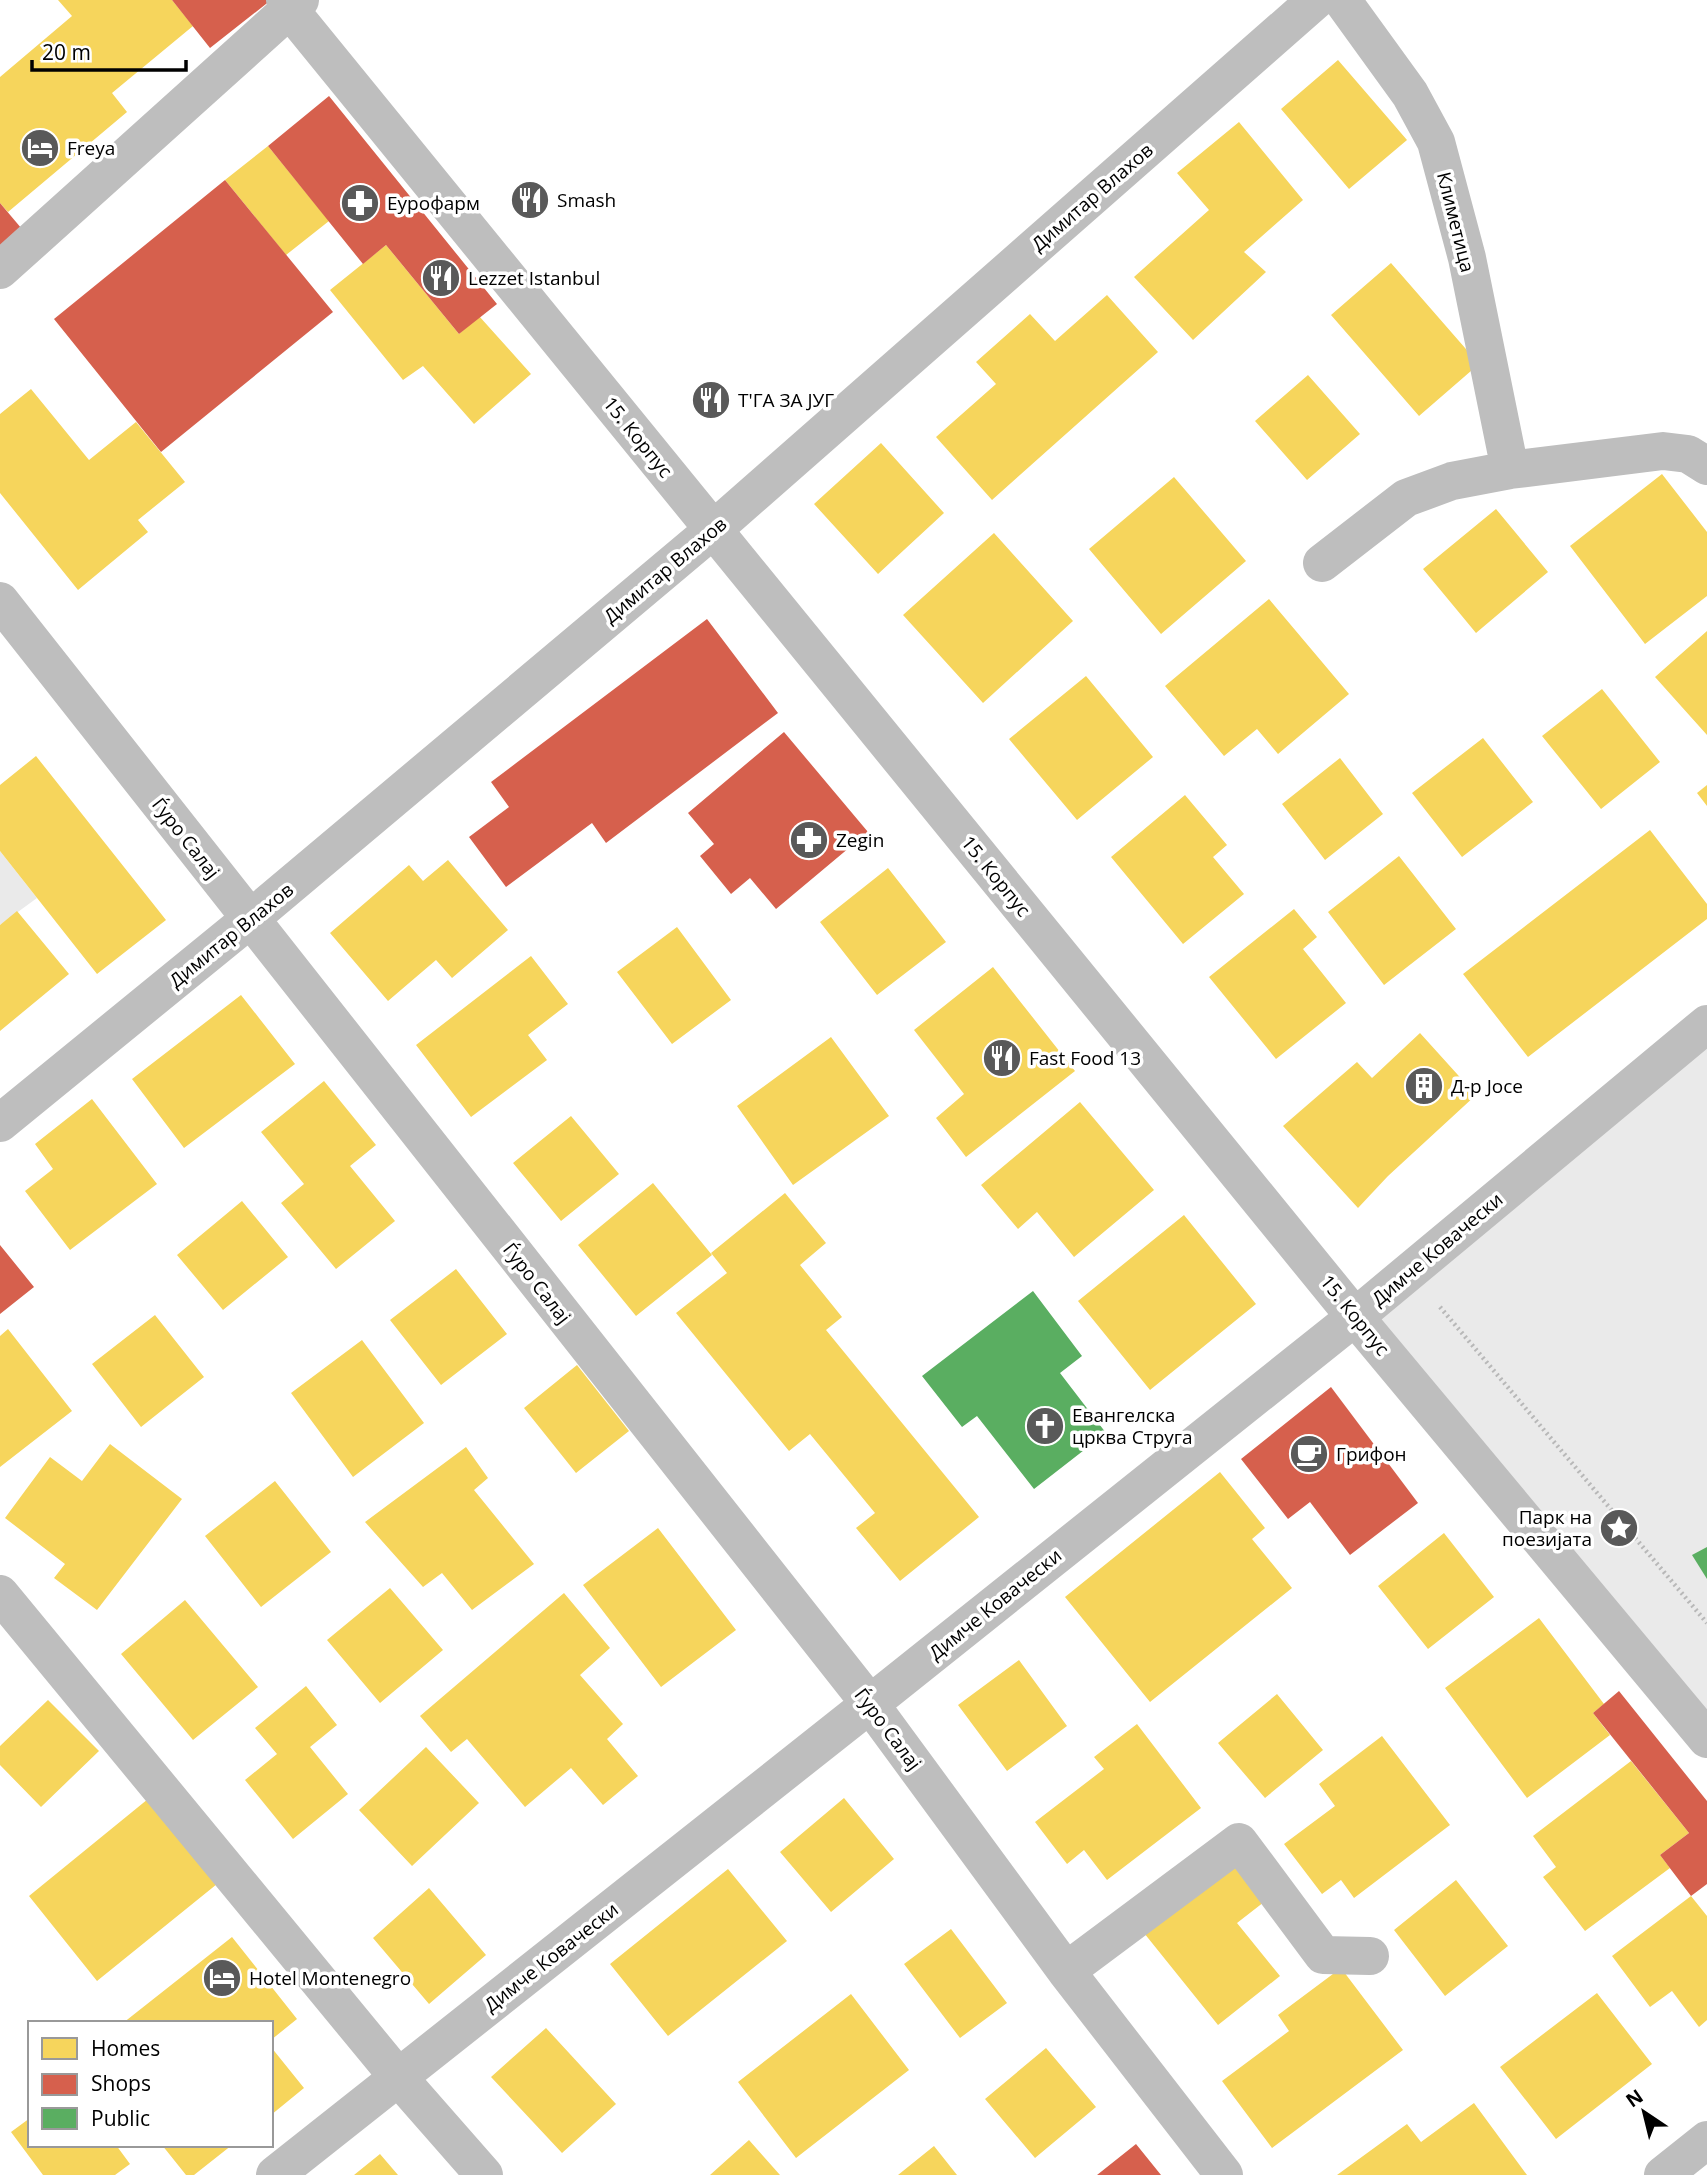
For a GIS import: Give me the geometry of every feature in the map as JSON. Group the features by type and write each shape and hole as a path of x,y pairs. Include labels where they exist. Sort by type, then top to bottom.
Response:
{"street":[{"name":"Димитар Влахов","path":"0,1123 250,919 713,529 1316,0"},
{"name":"Климетица","path":"1342,0 1410,94 1436,142 1466,258 1510,470"},
{"name":"15. Корпус","path":"292,3 713,529 1355,1317 1707,1739"},
{"path":"0,270 292,3"},
{"path":"1322,563 1406,498 1452,481 1510,470 1662,450 1688,454 1707,466"},
{"name":"Ѓуро Салај","path":"0,601 870,1704 1066,1970 1224,2175"},
{"name":"Димче Ковачески","path":"275,2175 1355,1317 1707,1024"},
{"path":"0,1594 398,2077 484,2175"},
{"path":"1066,1970 1239,1842 1323,1955 1370,1956"},
{"path":"1663,2175 1707,2140"}],"path":[{"path":"1410,1271 1707,1623"}],"shaded area":[{"path":"0,851 37,898 0,925"},
{"name":"Парк на поезијата","path":"1707,1024 1707,1739 1355,1317"}],"building: Homes":[{"path":"58,0 172,0 193,26 112,93 127,112 8,212 0,203 0,77 72,16"},
{"path":"1338,60 1407,140 1349,189 1281,109"},
{"path":"1239,122 1303,200 1244,252 1266,272 1193,340 1134,277 1209,210 1177,173"},
{"path":"268,146 329,221 286,255 225,180"},
{"path":"386,245 459,334 479,316 531,374 474,424 423,366 403,380 330,290"},
{"path":"1391,263 1479,364 1419,416 1331,315"},
{"path":"1107,295 1158,352 992,500 936,437 996,384 976,362 1030,314 1055,341"},
{"path":"1308,375 1360,434 1307,480 1255,421"},
{"path":"31,389 89,460 136,422 185,482 138,520 148,532 78,590 0,493 0,414"},
{"path":"881,443 944,513 878,574 814,504"},
{"path":"1662,474 1707,532 1707,596 1645,644 1570,546"},
{"path":"1174,477 1246,561 1161,634 1089,549"},
{"path":"1496,509 1548,572 1476,633 1423,569"},
{"path":"994,533 1073,621 983,703 903,615"},
{"path":"1269,599 1349,694 1278,754 1257,729 1224,756 1165,686"},
{"path":"1707,631 1707,735 1655,677"},
{"path":"1086,676 1153,757 1077,820 1009,739"},
{"path":"1602,689 1660,762 1601,809 1542,736"},
{"path":"1483,738 1533,802 1462,857 1412,793"},
{"path":"36,756 166,920 97,974 0,851 0,785"},
{"path":"1340,758 1383,814 1325,860 1282,804"},
{"path":"1707,785 1707,806 1697,793"},
{"path":"1185,795 1227,845 1213,857 1244,894 1183,944 1111,857"},
{"path":"1650,830 1707,904 1707,919 1528,1057 1463,974"},
{"path":"1399,856 1456,929 1384,985 1328,912"},
{"path":"448,860 508,930 452,978 436,960 388,1001 330,933 409,865 423,881"},
{"path":"888,868 946,942 877,995 820,922"},
{"path":"1294,909 1317,937 1303,949 1346,1003 1276,1059 1209,977"},
{"path":"17,911 69,974 0,1031 0,925"},
{"path":"677,927 731,1000 672,1044 617,972"},
{"path":"531,956 568,1004 528,1035 547,1060 471,1117 416,1045"},
{"path":"993,967 1075,1071 966,1157 936,1118 964,1094 914,1030"},
{"path":"241,995 295,1064 184,1148 132,1079"},
{"path":"1420,1033 1476,1095 1388,1176 1358,1208 1283,1126 1357,1062 1372,1078"},
{"path":"831,1037 889,1116 793,1185 737,1106"},
{"path":"324,1081 376,1145 350,1166 395,1221 336,1269 281,1203 304,1184 261,1132"},
{"path":"92,1099 157,1184 70,1250 25,1191 53,1169 35,1144"},
{"path":"1080,1102 1154,1190 1074,1257 1037,1212 1018,1229 981,1185"},
{"path":"571,1116 619,1174 561,1221 513,1163"},
{"path":"653,1183 712,1255 636,1316 578,1245"},
{"path":"785,1193 826,1243 800,1265 842,1317 826,1330 979,1517 900,1581 856,1528 875,1513 810,1434 789,1451 676,1313 727,1273 711,1253"},
{"path":"242,1201 288,1257 223,1310 177,1255"},
{"path":"1184,1215 1256,1304 1150,1390 1078,1301"},
{"path":"456,1269 507,1334 441,1385 390,1320"},
{"path":"155,1315 204,1377 141,1427 92,1364"},
{"path":"8,1329 72,1411 0,1467 0,1336"},
{"path":"362,1340 424,1423 353,1477 291,1393"},
{"path":"577,1365 629,1431 576,1473 524,1408"},
{"path":"110,1444 182,1499 97,1610 54,1578 65,1564 5,1518 50,1457 82,1481"},
{"path":"466,1447 488,1478 474,1490 534,1564 472,1610 442,1573 423,1587 365,1522"},
{"path":"1220,1472 1265,1528 1252,1539 1292,1588 1150,1702 1065,1597"},
{"path":"275,1481 331,1552 261,1607 205,1536"},
{"path":"658,1528 736,1630 661,1687 583,1585"},
{"path":"1444,1533 1494,1597 1428,1649 1378,1586"},
{"path":"390,1588 443,1650 380,1703 327,1640"},
{"path":"564,1593 610,1648 580,1675 623,1724 607,1739 638,1776 603,1805 571,1768 525,1807 467,1739 451,1752 420,1716"},
{"path":"185,1600 258,1687 193,1740 121,1654"},
{"path":"1539,1618 1604,1704 1593,1713 1610,1735 1527,1798 1445,1688"},
{"path":"1019,1660 1067,1726 1007,1771 958,1705"},
{"path":"306,1686 337,1725 310,1747 348,1794 293,1839 245,1780 277,1754 255,1728"},
{"path":"1277,1694 1323,1750 1265,1798 1218,1743"},
{"path":"48,1700 99,1751 41,1807 0,1765 0,1746"},
{"path":"1137,1724 1201,1808 1107,1880 1084,1850 1067,1864 1035,1822 1104,1769 1094,1757"},
{"path":"1382,1736 1450,1825 1354,1898 1341,1880 1322,1894 1284,1844 1335,1806 1319,1784"},
{"path":"426,1747 479,1803 412,1866 359,1810"},
{"path":"1631,1761 1689,1833 1660,1855 1670,1868 1585,1931 1543,1877 1556,1867 1533,1836"},
{"path":"844,1798 894,1859 831,1912 780,1852"},
{"path":"148,1799 217,1884 97,1981 29,1896"},
{"path":"1232,1863 1264,1902 1237,1923 1280,1976 1218,2025 1144,1933"},
{"path":"728,1869 787,1941 668,2036 610,1964"},
{"path":"1456,1880 1508,1946 1445,1996 1394,1930"},
{"path":"429,1888 486,1955 429,2004 373,1938"},
{"path":"1691,1896 1707,1916 1707,2020 1699,2027 1672,1991 1650,2007 1612,1956"},
{"path":"951,1929 1007,2003 960,2038 904,1964"},
{"name":"Hotel Montenegro","path":"232,1937 297,2019 273,2038 273,2021 126,2021"},
{"path":"1341,1968 1403,2050 1272,2148 1222,2081 1289,2031 1278,2015"},
{"path":"1597,1993 1652,2064 1556,2139 1500,2067"},
{"path":"851,1994 909,2070 796,2158 738,2082"},
{"path":"546,2028 616,2104 562,2153 491,2077"},
{"path":"1046,2048 1096,2107 1035,2158 985,2099"},
{"name":"Hotel Montenegro","path":"273,2049 304,2088 273,2113"},
{"path":"1474,2103 1527,2175 1337,2175 1407,2124 1421,2142"},
{"path":"28,2119 28,2147 117,2147 130,2164 115,2175 43,2175 11,2132"},
{"path":"749,2140 780,2175 710,2175"},
{"path":"934,2146 957,2175 898,2175"},
{"path":"164,2147 229,2147 194,2175 186,2175"},
{"path":"380,2154 398,2175 354,2175"}],"building: Shops":[{"path":"172,0 271,0 210,48"},
{"path":"329,96 497,304 459,334 386,245 363,264 268,146"},
{"path":"225,180 333,312 161,452 54,319"},
{"path":"0,203 27,235 0,258"},
{"path":"707,619 778,713 606,843 592,823 506,887 469,837 509,807 491,782"},
{"path":"784,732 868,832 776,909 750,878 731,894 700,856 714,844 688,813"},
{"path":"0,1245 34,1287 0,1314"},
{"name":"Грифон","path":"1331,1387 1418,1503 1350,1555 1310,1502 1288,1519 1241,1459"},
{"path":"1619,1691 1707,1801 1707,1884 1691,1896 1660,1855 1689,1833 1593,1713"},
{"path":"1136,2144 1161,2175 1097,2175"}],"building: Public":[{"path":"1033,1291 1082,1356 1060,1373 1106,1433 1034,1489 977,1416 962,1427 922,1376"},
{"path":"1707,1547 1707,1579 1692,1555"}],"place":[{"name":"Freya","path":"40,148"},
{"name":"Smash","path":"530,200"},
{"name":"Еурофарм","path":"360,203"},
{"name":"Lezzet Istanbul","path":"441,278"},
{"name":"Т'ГА ЗА ЈУГ","path":"711,400"},
{"name":"Zegin","path":"809,840"},
{"name":"Fast Food 13","path":"1002,1058"},
{"name":"Д-р Јосе","path":"1424,1086"},
{"name":"Евангелска црква Струга","path":"1045,1426"},
{"name":"Грифон","path":"1309,1454"},
{"name":"Парк на поезијата","path":"1619,1528"},
{"name":"Hotel Montenegro","path":"222,1978"}]}
